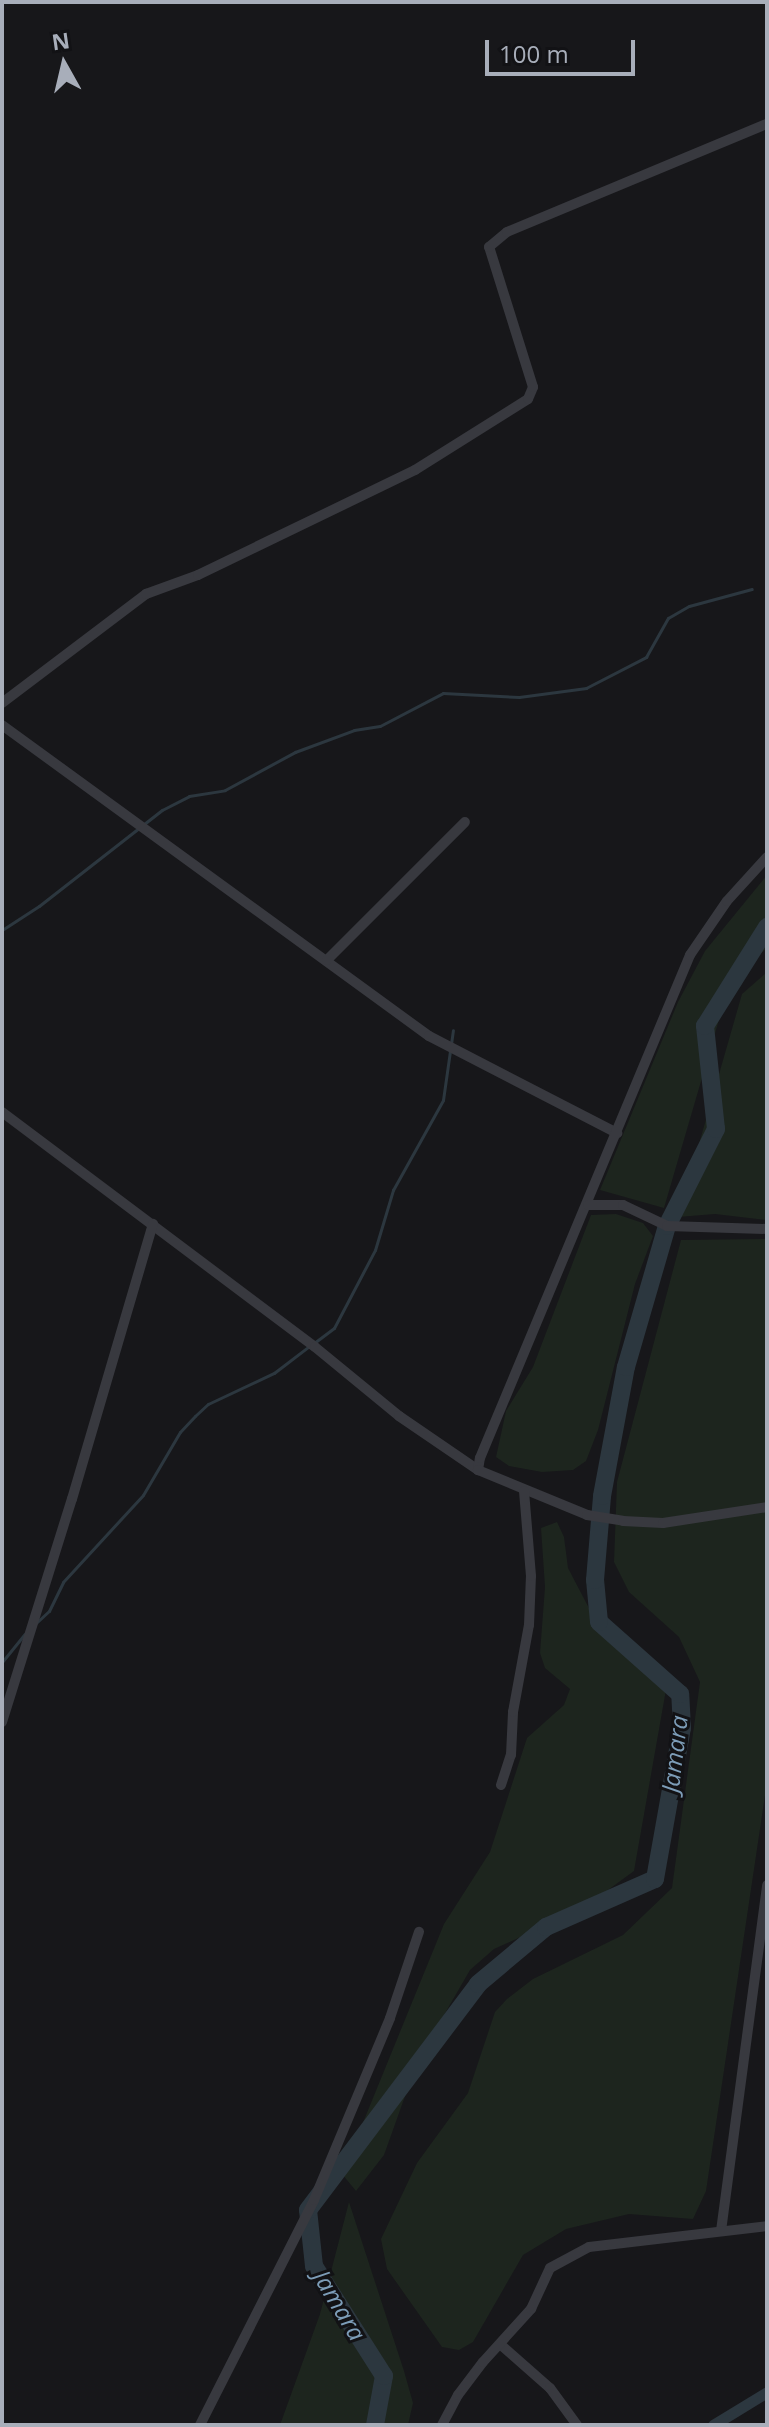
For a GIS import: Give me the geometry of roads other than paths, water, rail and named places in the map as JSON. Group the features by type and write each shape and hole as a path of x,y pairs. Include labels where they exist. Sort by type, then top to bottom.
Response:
{"street":[{"path":"2,703 146,594 198,575 415,470 528,399 533,387 489,247 507,232 767,124"},
{"path":"2,725 429,1036 617,1133"},
{"path":"327,960 465,822"},
{"path":"478,1470 480,1458 690,955 727,901 767,857"},
{"path":"2,1112 315,1347 399,1416 478,1470 587,1515 623,1521 663,1523 767,1507"},
{"path":"588,1205 623,1205 667,1226 767,1229"},
{"path":"2,1722 153,1224"},
{"path":"501,1785 511,1755 513,1712 529,1625 531,1576 524,1491"},
{"path":"721,2231 767,1885"},
{"path":"200,2425 314,2200 390,2018 419,1932"},
{"path":"442,2425 458,2395 531,2309 550,2268 589,2247 767,2226"},
{"path":"501,2345 550,2388 577,2425"}],"waterway":[{"path":"2,930 39,906 162,810 189,796 225,790 295,752 354,730 380,726 443,693 519,697 586,688 646,657 668,618 689,606 752,589"},
{"name":"Jamara","path":"375,2425 384,2376 314,2266 308,2210 478,1984 546,1927 655,1879 682,1728 680,1694 599,1622 595,1580 602,1496 626,1367 667,1226 716,1129 705,1026 767,927"},
{"path":"451,1044 453,1030"},
{"path":"314,1343 334,1328 375,1250 393,1190 443,1100 450,1051"},
{"path":"36,1623 49,1611 63,1582 143,1495 180,1432 195,1416 208,1404 274,1373 308,1347"},
{"path":"2,1662 25,1634"},
{"path":"713,2425 767,2392"}]}
